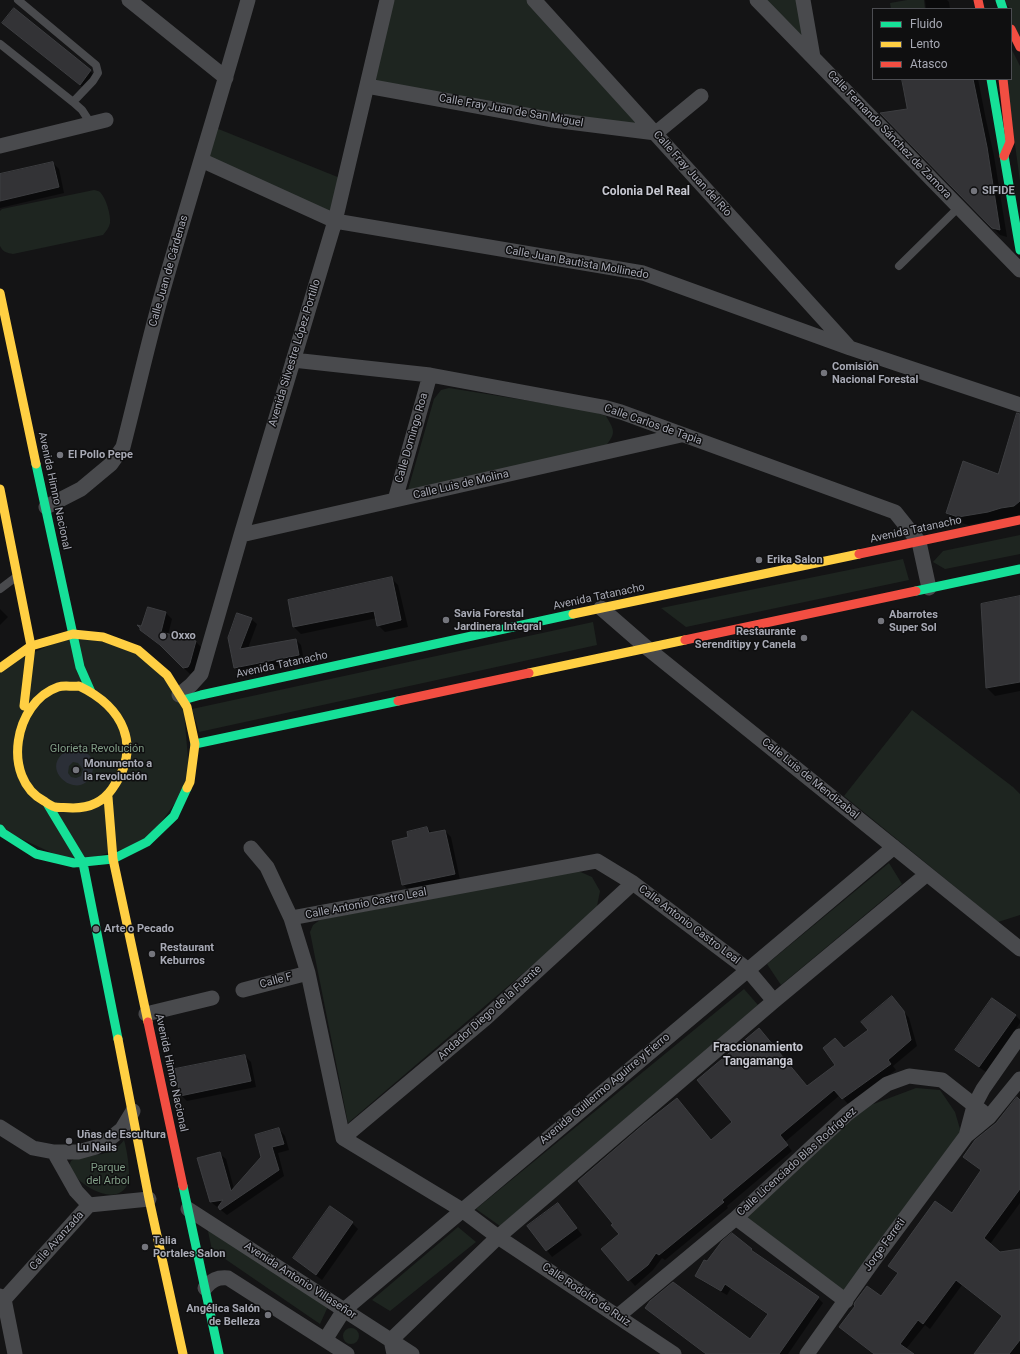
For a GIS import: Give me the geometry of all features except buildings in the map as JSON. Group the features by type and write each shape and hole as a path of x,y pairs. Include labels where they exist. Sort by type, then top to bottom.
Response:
{"main road":[{"path":"1012,31 1020,47"},
{"path":"992,80 1020,250"},
{"path":"1003,80 1010,142 1004,156"},
{"name":"Avenida Himno Nacional","path":"0,293 80,667 91,692"},
{"path":"0,489 31,646 24,706"},
{"name":"Avenida Tatanacho","path":"181,698 201,695 601,608 1020,520"},
{"path":"195,744 1020,569"},
{"path":"0,668 31,646 73,634 103,637 138,650 167,675 187,707 195,744 190,782 174,816 147,842 113,859 74,863 36,854 0,829"},
{"path":"9,749 10,762 18,781 31,795 48,806 69,810 89,806 108,797 124,769 127,737 119,720 105,702 79,686 58,687 40,694 24,706 13,723"},
{"name":"Avenida Himno Nacional","path":"108,797 113,859 219,1354"},
{"path":"48,806 83,863 133,1111 149,1199 182,1354"}],"street":[{"path":"129,0 226,78"},
{"name":"Calle Juan de Cárdenas","path":"46,507 81,489 110,464 123,447 161,299 248,0"},
{"name":"Avenida Silvestre López Portillo","path":"181,698 201,674 335,221 387,0"},
{"name":"Calle Fray Juan del Río","path":"534,0 850,348"},
{"name":"Calle Fernando Sánchez de Zamora","path":"757,0 1020,270"},
{"path":"803,0 813,57"},
{"name":"Calle Fray Juan de San Miguel","path":"367,86 553,120 656,134"},
{"path":"656,134 701,96"},
{"path":"0,146 98,122"},
{"name":"Calle Juan Bautista Mollinedo","path":"201,160 335,221 643,272 850,348 1020,405"},
{"name":"Calle Carlos de Tapia","path":"293,360 430,375 603,407 621,412 894,512 919,542 929,588"},
{"name":"Calle Domingo Roa","path":"395,500 430,375"},
{"name":"Calle Luis de Molina","path":"241,535 681,435"},
{"name":"Calle Luis de Mendizabal","path":"601,608 647,648 1020,949"},
{"name":"Avenida Guillermo Aguirre y Fierro","path":"325,1340 344,1310 747,969 894,847"},
{"path":"251,848 267,868 291,918"},
{"name":"Calle Antonio Castro Leal","path":"343,1138 308,973 291,918 597,861 633,883 747,969 774,1001"},
{"path":"392,1347 498,1237 774,1001 927,874"},
{"name":"Andador Diego de la Fuente","path":"343,1138 486,1018 633,883"},
{"name":"Calle F","path":"243,990 308,973"},
{"path":"146,1014 212,998"},
{"name":"Jorge Ferreti","path":"966,1136 974,1106 983,1089 1020,1036"},
{"name":"Calle Licenciado Blas Rodríguez","path":"618,1316 736,1218 847,1114 887,1084 909,1076 942,1080 989,1117"},
{"name":"Jorge Ferreti","path":"807,1354 874,1260 966,1136 989,1117 1020,1079"},
{"path":"0,1127 33,1148 54,1152 78,1152 96,1147 122,1130 133,1111"},
{"path":"343,1138 462,1210 498,1237"},
{"path":"54,1152 76,1191 89,1205"},
{"name":"Calle Avanzada","path":"1,1300 89,1205 149,1199"},
{"name":"Avenida Antonio Villaseñor","path":"188,1208 344,1310 392,1347 412,1354"},
{"path":"736,1218 846,1301"},
{"name":"Calle Rodolfo de Ruiz","path":"498,1237 674,1354"},
{"path":"206,1288 212,1280 228,1278 347,1354"},
{"path":"1,1300 15,1354"}],"lane":[{"path":"18,0 96,65 98,72 93,81 73,102"},
{"path":"0,44 98,122"},
{"path":"899,266 959,207"},
{"path":"0,589 17,576"}],"green space":[{"path":"387,0 534,0 656,133 367,86"},
{"path":"757,0 803,0 813,57"},
{"path":"907,0 924,0 925,8 891,8 890,3"},
{"path":"1002,0 1020,0 1020,47 1012,31 1012,8 1010,8"},
{"path":"1012,50 1020,66 1020,181 1006,80 1012,80"},
{"path":"211,126 345,180 335,221 201,160"},
{"path":"94,190 102,195 109,211 110,223 103,235 13,254 2,250 0,246 0,211 2,209"},
{"path":"449,388 593,411 606,416 613,429 613,435 605,447 407,493 434,399 441,390"},
{"path":"1020,535 1020,554 945,569 933,562 943,551"},
{"path":"903,559 909,580 686,627 661,608"},
{"path":"593,622 597,645 199,732 192,709"},
{"name":"Glorieta Revolución","path":"72,635 138,650 183,700 190,782 147,842 74,863 0,829 0,668"},
{"path":"912,710 1013,787 1020,794 1020,915 998,922 844,796"},
{"path":"889,863 902,884 781,985 767,964"},
{"path":"576,870 592,877 600,891 596,911 348,1123 310,932 313,925 320,920"},
{"path":"744,989 758,1005 500,1226 476,1209"},
{"path":"916,1088 940,1090 955,1112 960,1129 959,1142 846,1301 738,1218 847,1114"},
{"name":"Parque del Arbol","path":"124,1140 129,1179 124,1190 118,1194 104,1194 89,1188 75,1176 69,1166 71,1161 75,1158 108,1152"},
{"path":"206,1222 330,1302 320,1324 212,1250"},
{"path":"458,1227 476,1242 390,1311 372,1300"},
{"path":"348,1328 354,1328 359,1333 357,1342 354,1344 348,1344 343,1339 343,1333"}],"shaded area":[{"path":"70,749 81,750 89,755 92,758 93,767 92,773 86,782 79,785 70,784 63,780 58,773 56,765 60,757","holes":["73,762 78,763 83,769 81,776 76,778 71,777 68,773 69,766"]}],"traffic: fast":[{"path":"1000,0 1003,8"},
{"path":"991,80 1020,250"},
{"path":"36,464 80,667 91,692"},
{"path":"916,591 1020,569"},
{"path":"183,700 573,614"},
{"path":"195,744 398,701"},
{"path":"0,829 3,833 36,854 74,863 113,859 147,842 174,816 187,788"},
{"path":"48,805 83,863 118,1039"},
{"path":"183,1186 219,1354"}],"traffic: slow":[{"path":"0,293 36,464"},
{"path":"0,489 31,646 24,706"},
{"path":"573,614 859,554"},
{"path":"0,668 31,646 73,634 103,637 138,650 167,675 187,707 195,744 190,782 187,788"},
{"path":"529,673 685,640"},
{"path":"79,686 107,705 117,716 124,729 127,743 126,758 121,773 112,789 100,801 79,808 55,807 44,801 30,790 22,776 18,759 18,741 23,724 31,708 43,695 58,687 79,686"},
{"path":"108,797 113,859 148,1022"},
{"path":"118,1039 149,1199 183,1354"}],"traffic: jam":[{"path":"978,0 980,8"},
{"path":"1012,31 1020,47"},
{"path":"1003,80 1010,142 1004,156"},
{"path":"859,554 1020,520"},
{"path":"685,640 916,591"},
{"path":"398,701 529,673"},
{"path":"148,1022 183,1186"}],"place":[{"name":"SIFIDE","path":"974,191"},
{"name":"Comisión Nacional Forestal","path":"824,373"},
{"name":"El Pollo Pepe","path":"60,455"},
{"name":"Erika Salon","path":"759,560"},
{"name":"Savia Forestal Jardinera Integral","path":"446,620"},
{"name":"Abarrotes Super Sol","path":"881,621"},
{"name":"Oxxo","path":"163,636"},
{"name":"Restaurante Serenditipy y Canela","path":"804,638"},
{"name":"Monumento a la revolución","path":"76,770"},
{"name":"Arte o Pecado","path":"96,929"},
{"name":"Restaurant Keburros","path":"152,954"},
{"name":"Uñas de Escultura Lu Nails","path":"69,1141"},
{"name":"Talia Portales Salon","path":"145,1247"},
{"name":"Angélica Salón de Belleza","path":"268,1315"}],"district":[{"name":"Colonia Del Real","path":"646,192"},
{"name":"Fraccionamiento Tangamanga","path":"758,1055"}]}
